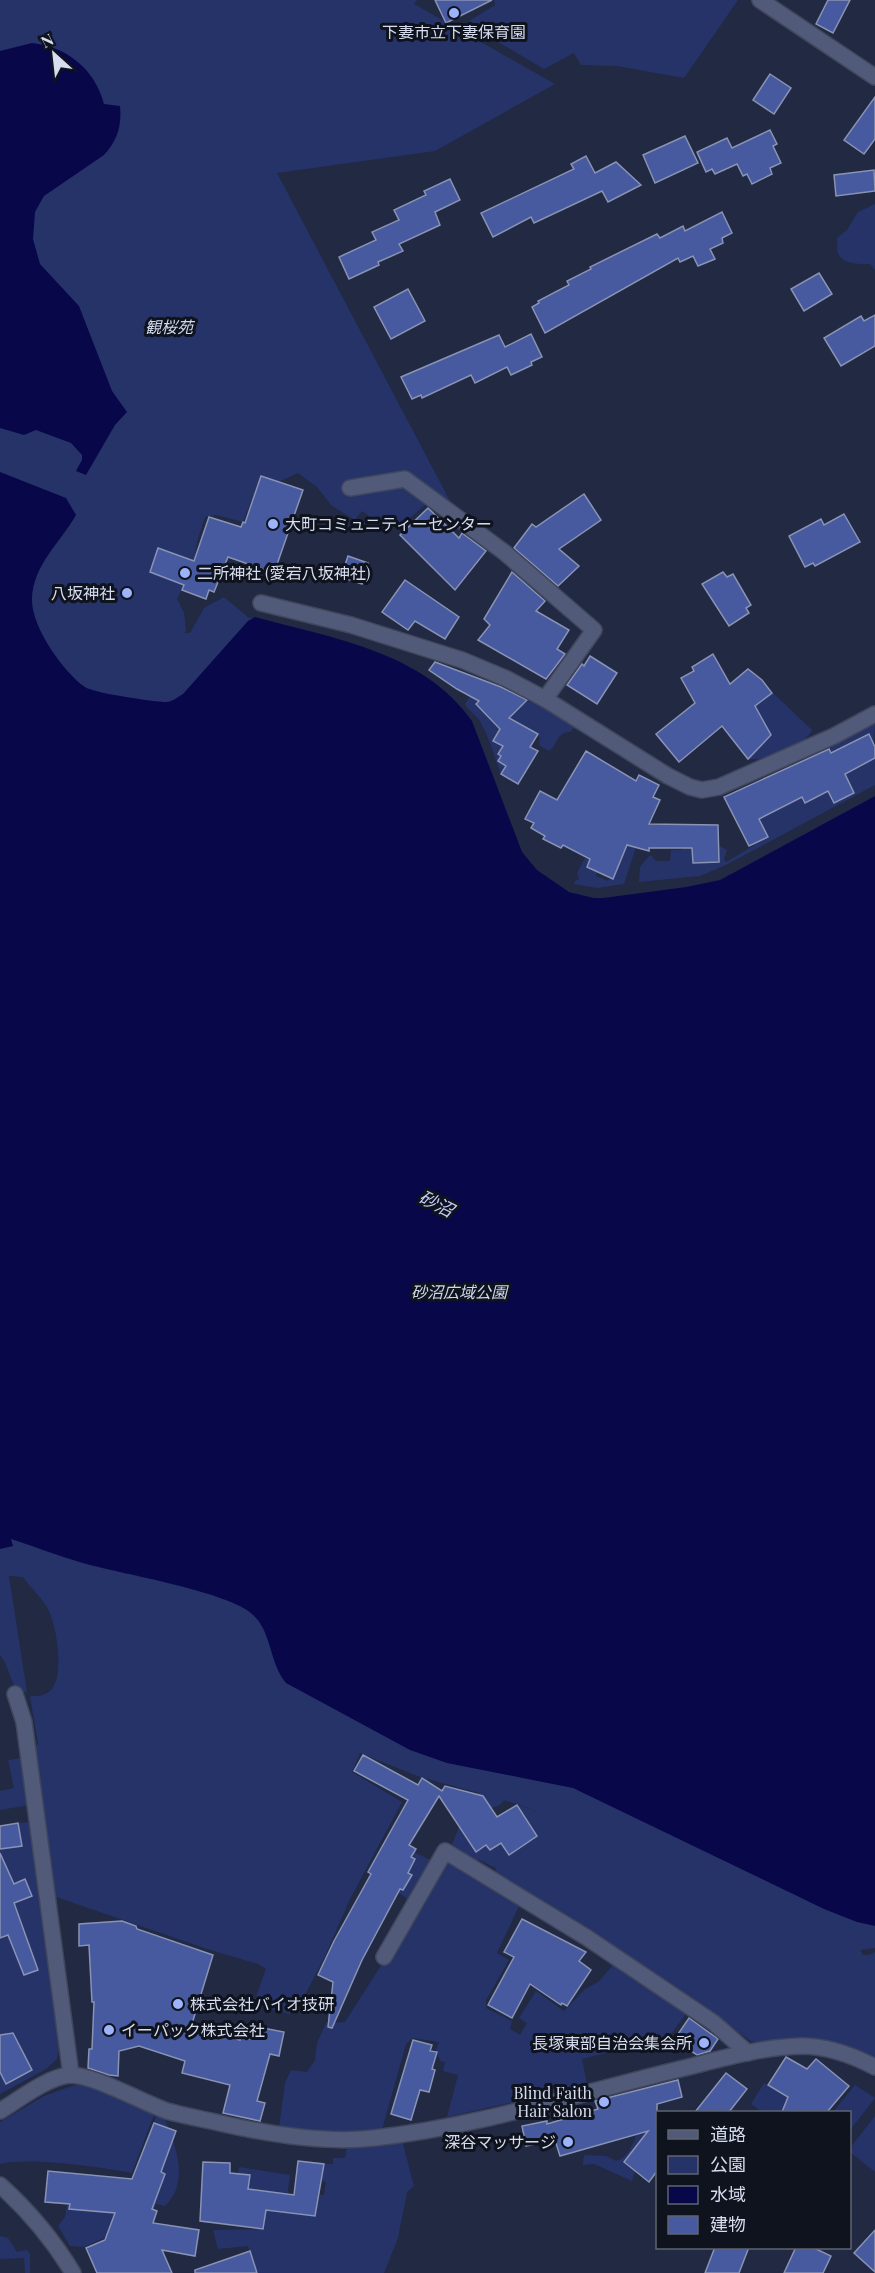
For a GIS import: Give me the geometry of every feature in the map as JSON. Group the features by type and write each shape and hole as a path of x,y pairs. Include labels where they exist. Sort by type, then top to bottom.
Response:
{"street":[{"path":"760,0 875,77"},
{"path":"350,488 405,478 504,552 594,630 545,699"},
{"path":"261,603 351,625 462,660 505,678 545,699 690,788 702,790 719,787 834,736 875,714"},
{"path":"15,1694 24,1722 70,2075"},
{"path":"384,1957 445,1851 602,1948 714,2023 748,2053"},
{"path":"0,2111 44,2085 70,2075 101,2083 168,2111 254,2131 316,2138 372,2139 506,2114 748,2053 789,2047 813,2046 852,2056 875,2067"},
{"path":"0,2185 27,2210 56,2243 73,2273"}],"green space":[{"name":"砂沼","path":"0,0 417,0 414,4 555,84 435,151 277,173 450,501 432,499 402,525 380,524 362,511 355,520 332,506 317,487 298,473 278,482 261,476 243,522 216,515 205,517 194,561 159,548 150,572 184,585 177,599 184,613 186,631 184,633 190,633 204,608 224,597 249,618 314,633 374,651 402,663 428,679 452,698 472,721 521,852 537,870 569,892 594,898 686,887 720,880 875,796 875,1948 860,1950 863,1955 875,1952 875,2061 751,2041 590,1929 495,1875 496,1868 479,1860 474,1863 451,1847 459,1827 476,1852 486,1845 490,1850 501,1843 509,1854 537,1836 517,1805 543,1813 504,1800 500,1805 492,1808 483,1803 479,1793 420,1777 360,1753 352,1772 402,1802 350,1899 303,1999 297,1999 290,2014 253,2005 266,1969 258,1964 207,1949 39,1891 43,1928 55,1936 54,1968 50,1975 59,2047 57,2059 46,2069 0,2094 0,1849 21,1846 18,1823 32,1822 36,1870 50,1859 45,1814 30,1805 0,1810 0,1791 14,1788 8,1760 22,1758 25,1766 38,1743 30,1696 39,1696 52,1689 58,1673 58,1651 55,1629 44,1602 23,1577 9,1576 27,1692 19,1693 0,1655"},
{"path":"494,0 738,0 684,78 617,66 581,65 574,53 544,69 466,23 495,5"},
{"path":"875,204 875,270 870,264 852,263 840,257 837,251 837,238 847,230 858,212"},
{"path":"773,693 812,730 793,748 765,758 748,759 771,735 759,714 749,711"},
{"path":"470,696 486,704 499,727 527,701 553,710 575,727 570,732 562,734 549,751 540,746 538,734 511,719 493,741 503,746 498,754 501,756 498,761 506,766 501,774 484,729 465,704"},
{"path":"875,722 874,745 868,734 831,753 829,748"},
{"path":"875,758 875,785 728,864 700,876 639,882 640,867 649,856 651,855 656,861 670,861 671,850 682,850 691,830 693,863 719,861 718,845 727,850 724,859 726,862 768,837 759,819 801,795 805,803 828,791 834,803 854,793 845,774"},
{"path":"629,841 637,844 624,884 597,888 574,884 579,879 577,873 585,858 590,860 587,867 597,872 596,876 608,881 610,878 613,879"},
{"path":"414,1852 432,1861 410,1900 397,1892 399,1888 403,1890 412,1875 408,1873 415,1860 411,1857"},
{"path":"447,1862 520,1904 497,1953 509,1960 486,2000 486,2008 512,2021 510,2029 520,2035 527,2023 519,2018 536,1991 564,2011 585,1989 598,1982 615,1963 684,2009 686,2014 665,2042 626,2048 582,2059 587,2084 584,2086 447,2117 458,2075 443,2071 445,2062 440,2061 436,2050 439,2042 413,2038 406,2044 381,2133 355,2134 279,2128 285,2083 291,2070 307,2072 315,2060 317,2043 326,2023 345,2022"},
{"path":"764,2083 790,2098 781,2111 761,2111 751,2104"},
{"path":"75,2085 106,2091 155,2112 132,2173 47,2162 0,2164 0,2122 44,2096"},
{"path":"855,2085 875,2098 851,2129 851,2111 834,2111"},
{"path":"157,2114 163,2115 172,2138 179,2174 173,2196 165,2206 156,2204 154,2210 121,2197 132,2179 160,2188 165,2174 161,2172 170,2148 159,2144 165,2127 154,2123"},
{"path":"875,2116 875,2172 851,2153 851,2147"},
{"path":"656,2120 656,2128 651,2136 647,2133 624,2162 635,2171 632,2181 594,2164 583,2165 584,2155 606,2156 616,2161 624,2157 637,2134"},
{"path":"402,2140 414,2186 407,2192 398,2238 384,2273 257,2273 248,2246 218,2249 213,2230 263,2229 269,2192 236,2187 239,2167 290,2175 285,2212 315,2216 320,2195 324,2195 326,2182 322,2181 324,2164 333,2164 333,2158 345,2158 347,2147"},
{"path":"67,2204 70,2204 70,2209 102,2212 116,2210 106,2237 84,2247 70,2246 58,2226 65,2217"},
{"path":"0,2236 8,2238 17,2252 27,2250 30,2254 30,2273 25,2273 24,2258 0,2259"}],"water":[{"path":"32,43 57,49 78,62 94,80 104,104 120,106 119,127 109,150 44,196 35,212 33,239 40,264 79,306 112,391 127,412 115,425 86,475 76,471 82,455 71,443 36,430 24,435 0,428 0,51"},
{"name":"砂沼","path":"0,472 66,498 76,515 42,565 37,575 32,599 37,622 50,648 67,671 85,687 124,697 160,702 170,701 183,694 248,621 255,617 374,651 428,678 452,697 472,721 522,852 537,870 569,892 603,898 720,880 875,796 875,1926 857,1922 824,1909 573,1788 447,1763 410,1750 286,1683 276,1666 259,1621 240,1606 202,1592 84,1563 11,1539 13,1546 0,1549"}],"building":[{"name":"下妻市立下妻保育園","path":"435,0 492,0 446,23"},
{"path":"828,0 850,0 833,33 816,24"},
{"path":"770,74 791,88 774,114 753,100"},
{"path":"875,97 875,139 864,154 844,140"},
{"path":"770,130 777,144 773,146 781,163 770,168 772,174 752,184 747,174 743,176 737,164 715,174 712,169 706,172 697,152 727,138 732,148"},
{"path":"685,136 698,163 655,183 643,155"},
{"path":"586,156 595,173 616,162 641,185 608,202 602,191 534,223 531,217 493,237 481,213 574,169 571,164"},
{"path":"874,170 875,191 836,196 834,175"},
{"path":"450,179 460,200 435,212 440,225 399,244 403,251 349,279 339,257 376,240 372,232 399,220 394,210 426,195 424,191"},
{"path":"722,212 732,233 722,238 723,243 710,249 715,259 698,266 693,256 680,262 678,258 545,333 532,307 539,303 538,301 569,285 567,281 657,234 660,238 683,226 685,231"},
{"path":"819,273 832,294 804,311 791,289"},
{"path":"408,289 425,321 391,339 374,307"},
{"path":"875,315 875,346 841,366 824,338 861,316 864,321"},
{"path":"531,334 542,357 531,362 532,365 511,375 507,367 475,383 471,375 422,398 421,395 412,399 401,377 499,335 505,347"},
{"path":"261,476 303,490 274,573 228,557 214,592 209,590 206,599 182,590 184,585 150,572 158,548 194,561 209,517 241,527 243,522 245,523"},
{"path":"584,494 601,520 559,549 579,566 558,586 514,548 532,524 536,527"},
{"path":"428,508 459,538 462,533 486,551 455,590 400,535"},
{"path":"844,514 860,542 815,566 813,563 805,567 789,536 821,519 824,525"},
{"path":"348,556 368,563 362,584 341,577"},
{"path":"512,572 545,601 536,611 569,630 557,649 565,654 546,679 478,640 490,625 484,619"},
{"path":"723,572 727,577 733,574 751,605 746,608 749,613 729,626 702,584"},
{"path":"405,580 459,617 445,639 415,621 408,630 382,612"},
{"path":"713,654 730,684 748,669 762,680 772,693 755,706 771,735 748,759 722,726 679,762 656,734 695,703 681,678 694,671 692,667"},
{"path":"590,656 617,673 597,704 567,685"},
{"path":"435,662 501,687 527,700 509,718 538,734 530,747 538,751 518,784 501,774 506,766 498,761 501,756 498,754 503,746 493,741 500,729 476,704 479,701 429,670"},
{"path":"869,734 875,747 875,758 845,774 854,793 834,803 828,791 805,803 802,797 759,819 768,837 749,846 724,797 829,749 831,753"},
{"path":"586,751 636,781 639,775 659,785 653,797 660,800 649,824 718,825 719,862 693,863 692,848 649,848 649,851 627,845 613,879 587,867 590,859 563,845 561,848 543,839 545,836 531,828 534,823 525,819 540,791 557,800"},
{"path":"363,1755 418,1785 422,1778 442,1791 445,1786 483,1796 497,1817 517,1805 537,1836 509,1855 501,1843 490,1850 486,1845 476,1852 439,1796 409,1845 416,1849 411,1857 415,1859 408,1873 412,1875 403,1890 400,1889 362,1960 332,2028 328,2027 333,1982 318,1975 371,1874 368,1872 408,1800 354,1771"},
{"path":"18,1823 22,1846 0,1849 0,1826"},
{"path":"0,1853 14,1884 25,1879 32,1896 14,1903 38,1970 24,1975 8,1935 0,1938"},
{"path":"522,1919 586,1952 579,1961 591,1970 567,2006 562,2003 561,2005 530,1984 512,2018 488,2005 514,1957 504,1952"},
{"path":"122,1921 136,1926 137,1929 213,1955 191,2027 240,2040 241,2037 251,2039 253,2026 284,2032 279,2056 270,2054 257,2101 265,2103 260,2121 223,2113 230,2085 182,2073 185,2061 139,2046 119,2051 118,2076 88,2068 89,2049 92,2049 94,2002 92,2002 89,1945 79,1946 79,1924"},
{"path":"689,2018 718,2039 710,2051 697,2055 674,2040"},
{"path":"13,2033 32,2070 6,2084 0,2072 0,2035"},
{"path":"413,2040 432,2045 430,2051 437,2052 429,2092 420,2090 411,2120 391,2114"},
{"path":"786,2057 807,2069 816,2059 849,2086 828,2111 782,2111 788,2097 768,2085"},
{"path":"726,2073 747,2089 730,2111 696,2111"},
{"path":"678,2080 682,2097 657,2104 656,2172 649,2182 624,2162 648,2131 560,2156 555,2140 526,2146 522,2126 547,2121 547,2124 598,2109 595,2101"},
{"path":"154,2123 176,2131 161,2172 165,2174 152,2209 157,2211 153,2223 199,2230 195,2256 162,2250 172,2273 97,2273 86,2248 105,2240 115,2213 69,2209 70,2204 45,2202 48,2171 132,2179"},
{"path":"298,2161 324,2164 315,2216 266,2210 263,2229 200,2221 203,2162 230,2163 230,2173 250,2175 248,2189 294,2195"},
{"path":"875,2230 875,2272 854,2253"},
{"path":"714,2249 748,2249 739,2273 705,2273"},
{"path":"795,2249 816,2249 831,2256 823,2273 784,2273"},
{"path":"250,2251 257,2273 195,2273 195,2270"}],"place":[{"name":"下妻市立下妻保育園","path":"454,13"},
{"name":"大町コミュニティーセンター","path":"273,524"},
{"name":"二所神社 (愛宕八坂神社)","path":"185,573"},
{"name":"八坂神社","path":"127,593"},
{"name":"株式会社バイオ技研","path":"178,2004"},
{"name":"イーパック株式会社","path":"109,2030"},
{"name":"長塚東部自治会集会所","path":"704,2043"},
{"name":"Blind Faith Hair Salon","path":"604,2102"},
{"name":"深谷マッサージ","path":"568,2142"}],"park label":[{"name":"観桜苑","path":"169,327"},
{"name":"砂沼広域公園","path":"459,1292"}]}
